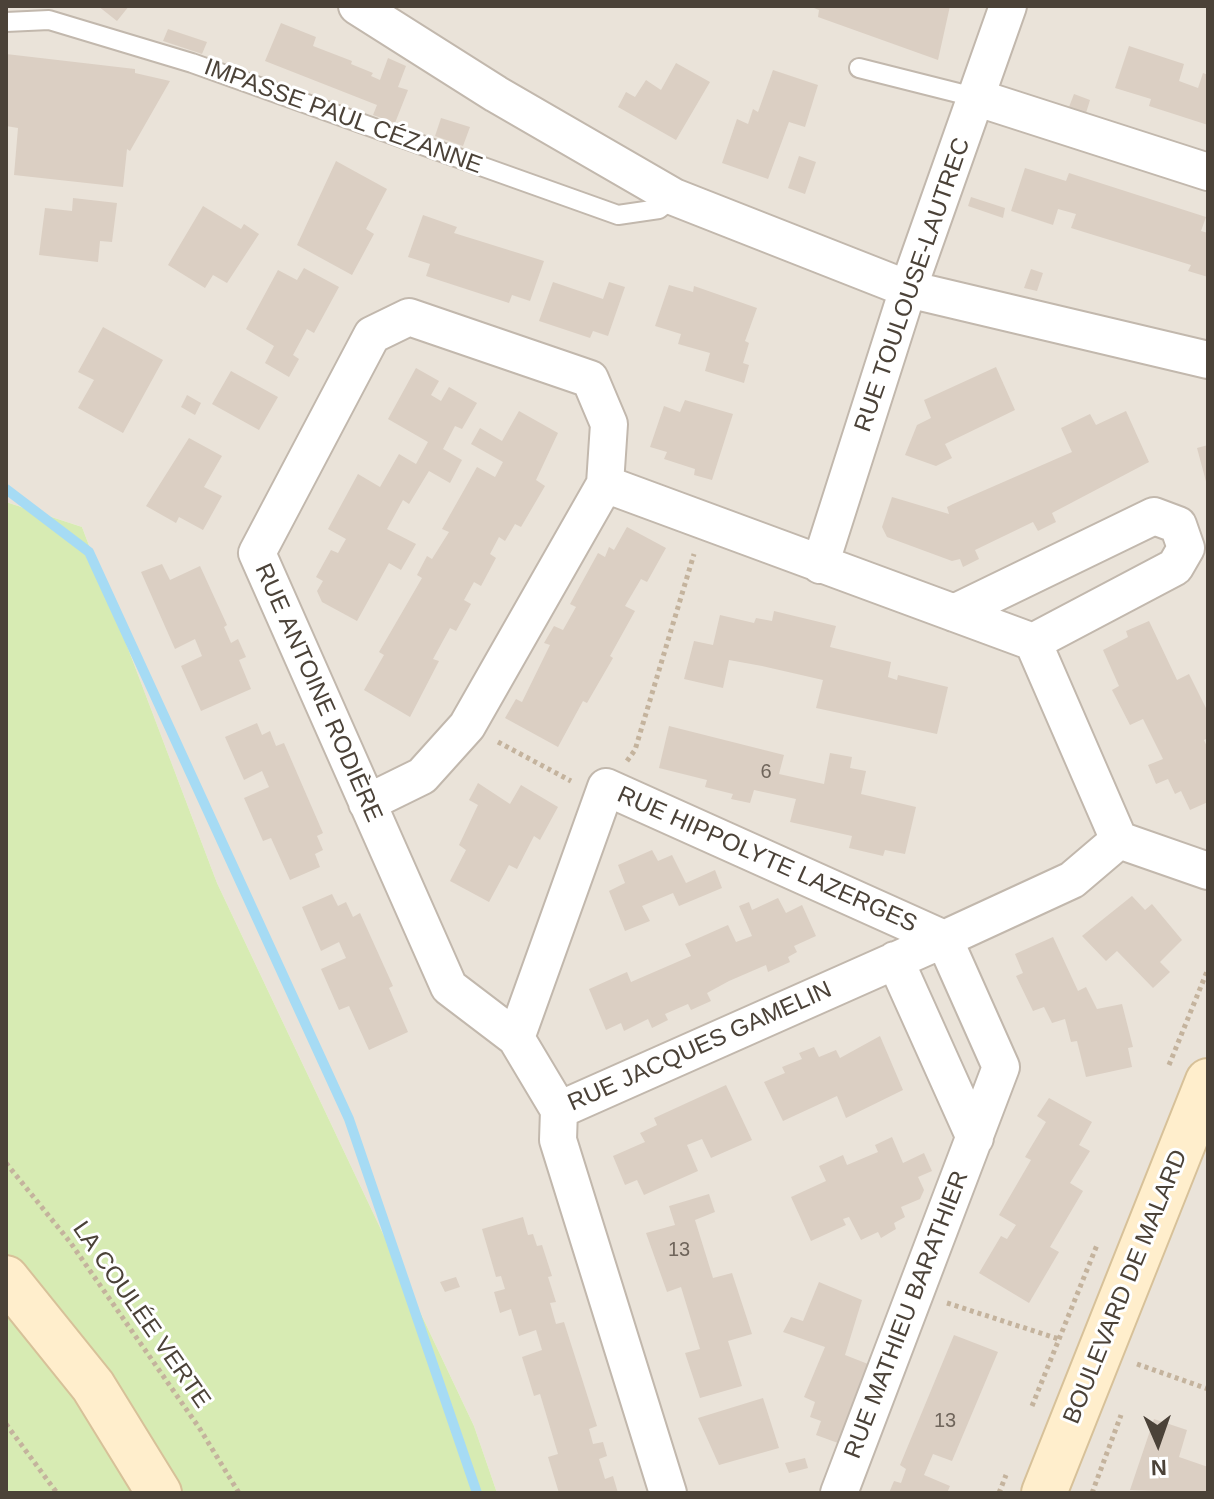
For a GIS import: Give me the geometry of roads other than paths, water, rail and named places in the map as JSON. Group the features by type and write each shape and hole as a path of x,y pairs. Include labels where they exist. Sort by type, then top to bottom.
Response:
{"street":[{"path":"357,6 496,94 674,197 908,289 1208,360"},
{"name":"RUE TOULOUSE-LAUTREC","path":"820,565 908,289 1008,6"},
{"path":"978,98 1208,172"},
{"name":"RUE ANTOINE RODIÈRE","path":"559,1110 516,1038 449,987 257,553 372,335 409,317 590,379 609,424 605,484"},
{"path":"367,803 422,776 467,726 605,484 1033,642 1119,840 1208,871"},
{"path":"954,613 1154,516 1178,525 1186,548 1175,567 1033,642"},
{"name":"RUE HIPPOLYTE LAZERGES","path":"516,1038 606,787 944,939 1072,880 1119,840"},
{"name":"RUE JACQUES GAMELIN","path":"668,1493 558,1140 559,1110 944,939"},
{"name":"RUE MATHIEU BARATHIER","path":"839,1493 1001,1067 944,939"},
{"path":"895,960 975,1138"},
{"name":"BOULEVARD DE MALARD","path":"1044,1493 1208,1081"},
{"path":"6,1278 93,1386 159,1493"}],"lane":[{"name":"IMPASSE PAUL CÉZANNE","path":"6,22 49,20 192,63 618,215 659,209 674,197"},
{"path":"859,68 978,98"}],"waterway":[{"path":"6,489 89,552 349,1119 477,1493"}]}
